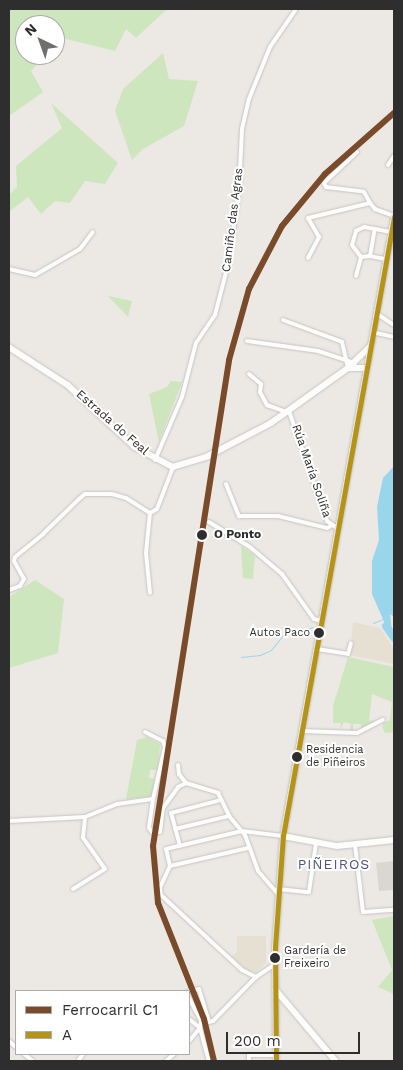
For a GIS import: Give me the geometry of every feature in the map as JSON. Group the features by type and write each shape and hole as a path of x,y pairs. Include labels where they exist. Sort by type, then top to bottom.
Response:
{"main road":[{"path":"276,1058 275,964 277,891 283,836 317,650 334,527 393,231 394,216"},
{"name":"Estrada do Feal","path":"9,347 68,385 135,447 155,460 172,467"},
{"path":"172,467 208,456 287,412 348,368 356,365 369,348"},
{"path":"356,365 365,368"},
{"path":"283,836 316,843 355,845 394,840"},
{"path":"276,990 336,1061"}],"street":[{"name":"Camiño das Agras","path":"155,460 182,397 196,343 215,315 230,261 239,189 242,130 248,99 270,47 296,9"},
{"path":"358,152 324,183 326,187 364,192 374,209 394,216"},
{"path":"388,165 394,156"},
{"path":"308,258 320,237 308,218 370,203"},
{"path":"361,257 352,245 356,231 364,226 393,231"},
{"path":"370,256 375,229"},
{"path":"9,269 35,275 80,250 93,232"},
{"path":"361,257 370,256 386,259"},
{"path":"356,276 361,257"},
{"path":"376,313 394,325"},
{"path":"284,320 342,342 348,368"},
{"path":"372,332 394,337"},
{"path":"247,340 318,351 346,359 356,365"},
{"path":"249,374 261,384 260,392 267,405 287,412"},
{"name":"Rúa María Soliña","path":"287,412 334,527"},
{"path":"150,513 157,509 172,467"},
{"path":"226,484 239,516 278,516 327,528 334,527"},
{"path":"9,590 20,586 24,579 14,561 15,557 85,494 112,494 126,498 150,513"},
{"path":"150,513 146,553 150,593"},
{"path":"209,522 250,547 282,574 314,619 321,621"},
{"path":"317,650 348,654 351,643"},
{"path":"302,731 357,734 383,720"},
{"path":"145,732 163,741 165,747 149,828 152,832 162,831 163,808 186,783"},
{"path":"178,764 186,783"},
{"path":"186,783 212,790 221,800 229,816 242,831 258,871 277,891 309,892 316,843"},
{"path":"171,812 221,800"},
{"path":"9,821 85,817 117,804 154,801"},
{"path":"167,802 180,846"},
{"path":"175,829 229,816"},
{"path":"73,889 105,869 88,849 83,837 85,817"},
{"path":"256,977 242,970 161,895 160,887 170,866 166,849 242,831 283,836"},
{"path":"355,845 363,912 394,910"},
{"path":"170,866 248,848"},
{"path":"190,991 199,988 209,1022 256,977 275,964"},
{"path":"190,1000 201,1021 200,1028 209,1061"},
{"path":"190,1020 200,1028"},
{"path":"190,1040 200,1028"},
{"path":"249,1061 249,1056 276,1058"}],"shaded area":[{"path":"353,622 380,628 394,649 394,664 350,655"},
{"path":"394,861 394,890 379,891 376,863"},
{"path":"237,936 266,936 266,963 256,972 247,971 232,956 237,952"}],"green space":[{"path":"9,9 167,9 136,38 126,29 115,51 65,39 65,15 15,15 15,65 37,65 31,71 43,92 9,116"},
{"path":"163,53 169,79 198,81 184,126 143,149 132,160 115,111 123,89"},
{"path":"51,103 118,163 105,184 85,181 70,203 55,201 41,214 28,197 9,212 9,195 17,187 16,166 62,128"},
{"path":"108,296 132,301 128,317"},
{"path":"171,381 182,382 159,442 149,394 167,387"},
{"path":"241,546 255,555 253,579 243,578"},
{"path":"35,580 64,599 58,653 9,668 9,597"},
{"path":"348,657 394,667 394,732 385,733 383,729 383,723 390,720 392,702 372,694 369,721 376,720 361,730 361,724 353,724 353,731 350,730 351,724 344,722 340,730 341,723 333,723 333,706"},
{"path":"147,737 160,744 158,770 150,770 149,778 156,779 154,797 126,799 137,740"},
{"path":"394,916 394,994 378,987 392,970 372,920"}],"water":[{"path":"394,466 394,617 390,614 392,632 389,633 372,594 372,561 379,540 377,507 383,478"}],"waterway":[{"path":"373,623 383,619"},
{"path":"386,626 394,638"},
{"path":"241,657 260,655 271,650 283,635 313,627"}],"rail line":[{"name":"C1","path":"214,1061 204,1019 158,903 153,846 229,360 249,289 282,226 325,174 394,113"}],"transit line":[{"name":"A","path":"276,1061 275,947 283,836 394,217"}],"place":[{"name":"O Ponto","path":"202,535"},
{"name":"Autos Paco","path":"319,633"},
{"name":"Residencia de Piñeiros","path":"297,757"},
{"name":"Gardería de Freixeiro","path":"275,958"}],"district":[{"name":"PIÑEIROS","path":"334,864"}]}
